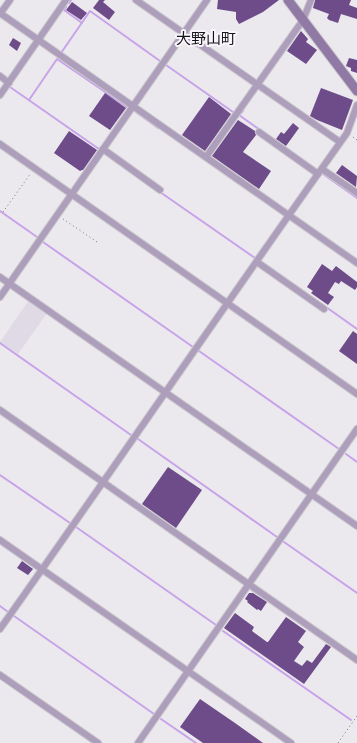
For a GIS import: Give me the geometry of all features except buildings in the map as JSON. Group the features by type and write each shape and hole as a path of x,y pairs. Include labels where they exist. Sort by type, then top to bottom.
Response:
{"main road":[{"path":"288,0 356,89"}],"street":[{"path":"10,0 0,14 357,263"},
{"path":"0,297 207,0"},
{"path":"206,157 303,20 311,0"},
{"path":"0,95 39,40 64,1"},
{"path":"138,1 340,142"},
{"path":"0,76 9,83"},
{"path":"0,629 104,483 165,392 347,133 357,105"},
{"path":"259,132 357,193"},
{"path":"0,144 357,394"},
{"path":"103,149 160,190"},
{"path":"257,262 324,310"},
{"path":"0,277 357,526"},
{"path":"0,410 357,660"},
{"path":"138,743 357,429"},
{"path":"0,540 291,743"},
{"path":"0,675 98,743"}],"path":[{"path":"3,212 35,168"},
{"path":"58,215 97,242"},
{"path":"338,743 357,716"}],"shaded area":[{"path":"29,300 47,313 18,354 0,342"}],"waterway":[{"path":"66,7 64,10 82,23"},
{"path":"61,53 90,11 160,61"},
{"path":"29,100 57,59 127,107"},
{"path":"166,65 233,112"},
{"path":"10,87 99,149"},
{"path":"243,111 239,115 260,130"},
{"path":"136,112 158,128"},
{"path":"323,174 357,198"},
{"path":"160,192 255,258"},
{"path":"0,211 37,237"},
{"path":"43,242 193,347"},
{"path":"326,307 357,329"},
{"path":"0,343 131,435"},
{"path":"199,351 339,449"},
{"path":"138,439 277,537"},
{"path":"346,454 357,462"},
{"path":"0,475 70,523"},
{"path":"76,527 216,625"},
{"path":"284,542 357,593"},
{"path":"0,606 8,612"},
{"path":"14,616 154,714"},
{"path":"223,631 351,720"},
{"path":"161,719 196,743"}],"district":[{"name":"大野山町","path":"206,39"}]}
